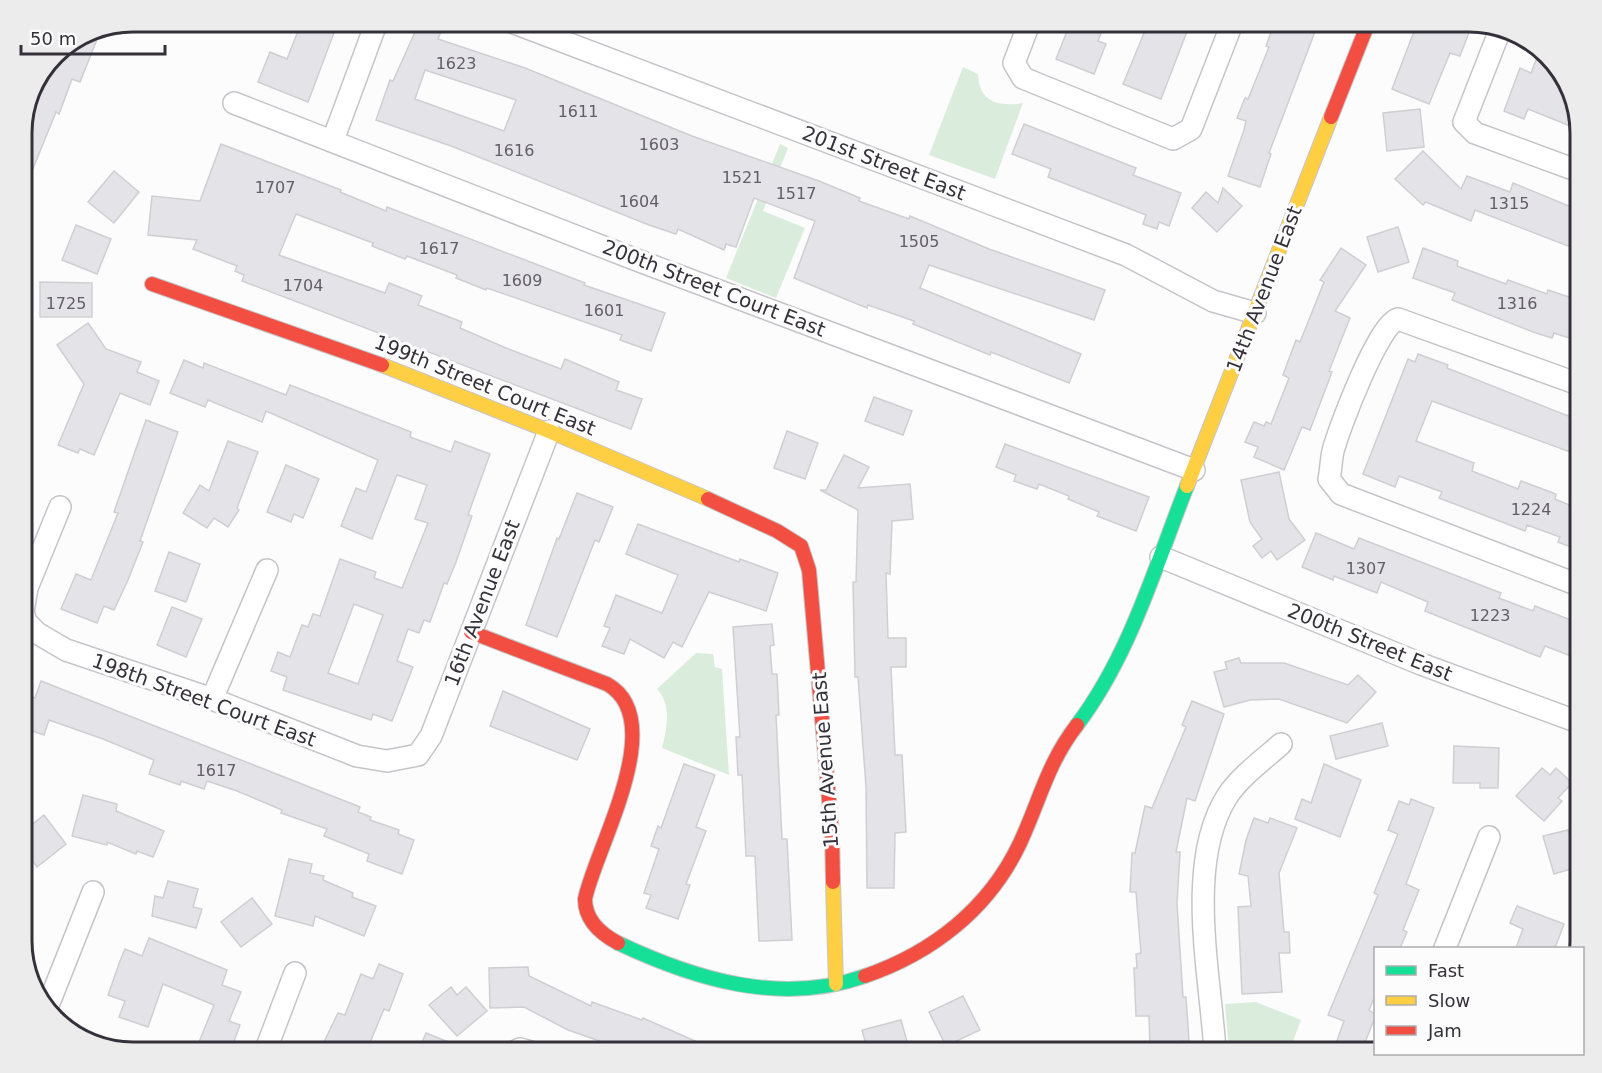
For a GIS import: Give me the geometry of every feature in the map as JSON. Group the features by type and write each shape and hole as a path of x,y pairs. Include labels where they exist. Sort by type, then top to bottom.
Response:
{"street":[{"path":"333,140 373,32"},
{"name":"201st Street East","path":"538,32 1126,255 1213,301 1255,313"},
{"path":"1026,32 1014,63 1023,78 1173,139 1191,129 1229,32"},
{"name":"14th Avenue East","path":"471,632 607,684 621,691 626,697 631,722 630,763 618,810 587,891 584,908 592,922 607,937 644,955 697,974 751,987 821,988 869,976 902,963 950,934 975,910 1007,868 1022,842 1050,766 1105,684 1161,557 1365,32"},
{"path":"1498,36 1464,122 1475,133 1570,168"},
{"name":"200th Street Court East","path":"234,103 629,257 1194,470"},
{"name":"199th Street Court East","path":"152,284 337,347 549,431 707,499 795,541"},
{"path":"1570,381 1398,319 1392,320 1382,332 1354,395 1333,451 1329,479 1341,494 1570,582"},
{"name":"16th Avenue East","path":"399,761 418,755 425,747 549,431"},
{"name":"198th Street Court East","path":"32,576 60,507"},
{"name":"15th Avenue East","path":"795,541 801,546 809,570 815,621 821,725 832,834 836,984"},
{"name":"200th Street East","path":"1161,557 1421,664 1570,719"},
{"path":"212,699 267,570"},
{"name":"198th Street Court East","path":"32,628 66,650 212,699 357,756 399,761"},
{"path":"1214,1042 1203,905 1210,838 1228,795 1281,744"},
{"path":"1446,947 1489,837"},
{"path":"51,999 93,892"},
{"path":"269,1042 295,973"}],"green space":[{"path":"963,67 978,74 979,83 986,97 998,103 1023,103 995,179 929,155"},
{"path":"780,144 788,148 763,211 805,228 776,298 726,278"},
{"path":"696,653 713,654 715,667 722,669 729,775 662,748 667,717 665,702 657,689"},
{"path":"1256,1002 1301,1020 1293,1042 1228,1042 1225,1004"}],"building":[{"path":"298,32 334,32 308,102 258,82 270,52 287,59"},
{"path":"415,32 441,32 438,39 525,68 692,136 819,181 860,198 859,201 909,219 910,216 989,249 1105,290 1094,320 929,265 920,288 1081,354 1069,383 991,352 990,355 913,324 914,321 868,305 867,308 794,278 815,221 754,198 736,247 726,244 724,250 678,229 676,234 649,225 451,146 376,120 390,80 393,81","holes":["425,70 516,100 504,131 415,99"]},
{"path":"1067,32 1102,32 1098,41 1106,44 1094,74 1056,59"},
{"path":"1144,32 1187,32 1161,99 1123,84"},
{"path":"1271,32 1315,32 1269,153 1271,154 1260,187 1228,176 1246,121 1237,118 1245,98 1248,99 1269,47 1266,46"},
{"path":"1414,32 1469,32 1460,56 1450,53 1429,104 1392,89"},
{"path":"98,38 80,82 72,79 59,114 56,112 32,171 32,126 35,106 42,88 52,71 66,57 82,45"},
{"path":"1537,58 1560,88 1569,113 1570,126 1528,109 1524,119 1504,111 1520,68 1531,73"},
{"path":"1420,109 1424,147 1387,151 1383,113"},
{"path":"1024,124 1136,168 1133,175 1181,193 1169,226 1159,222 1157,229 1143,224 1146,215 1048,177 1051,169 1012,154"},
{"path":"221,144 341,190 340,192 386,211 387,207 585,283 584,285 665,313 651,351 620,340 622,335 487,288 486,290 456,278 457,275 407,256 405,259 372,246 373,243 296,214 279,255 385,293 389,283 422,296 418,305 462,322 460,328 506,348 561,369 565,359 619,382 616,390 642,399 631,429 242,281 244,275 235,271 237,266 193,249 197,240 148,235 152,196 200,201"},
{"path":"1423,151 1461,189 1467,176 1510,192 1513,183 1570,206 1570,247 1475,210 1471,221 1426,202 1423,205 1395,179"},
{"path":"114,171 139,192 114,223 88,202"},
{"path":"1223,188 1242,206 1217,232 1192,208 1206,192 1218,203"},
{"path":"76,225 111,239 97,274 62,260"},
{"path":"1398,227 1409,262 1378,272 1367,237"},
{"path":"1341,248 1366,265 1335,311 1350,318 1329,371 1332,372 1310,430 1302,427 1284,470 1254,457 1258,447 1245,442 1254,422 1264,426 1266,422 1271,424 1289,378 1283,375 1296,340 1300,342 1324,282 1320,280"},
{"path":"1423,248 1458,261 1457,266 1506,284 1508,280 1547,294 1548,290 1570,297 1570,338 1554,333 1552,338 1533,332 1452,300 1455,293 1413,278"},
{"path":"40,282 92,283 92,317 40,317"},
{"path":"88,323 106,349 141,362 137,372 159,381 150,405 120,393 94,455 80,449 78,453 58,445 84,384 57,345"},
{"path":"1418,354 1448,365 1447,368 1570,417 1570,452 1432,401 1416,441 1474,463 1472,471 1518,489 1521,481 1556,494 1555,499 1570,505 1570,547 1558,542 1560,537 1527,525 1525,531 1439,498 1442,492 1399,476 1395,487 1363,474 1408,359 1415,362"},
{"path":"184,360 203,368 204,363 286,395 290,385 411,432 410,437 451,452 455,441 490,454 468,515 472,516 456,562 447,584 444,583 430,622 424,620 419,633 408,629 397,661 413,667 392,721 373,714 371,720 283,690 287,677 271,671 278,652 290,657 302,625 308,627 313,614 320,616 340,559 376,572 374,578 402,588 428,523 415,519 427,485 397,475 372,539 341,526 356,488 366,492 378,460 266,411 262,422 208,400 205,407 170,393","holes":["354,604 383,615 358,684 328,673"]},
{"path":"874,397 912,411 903,435 865,421"},
{"path":"146,420 178,432 140,541 143,542 128,580 114,610 104,606 97,623 61,609 76,574 91,580 118,513 114,512"},
{"path":"787,431 818,443 805,479 774,468"},
{"path":"228,441 258,452 237,508 239,510 228,527 214,518 207,528 183,513 200,485 209,491"},
{"path":"1005,444 1149,497 1136,531 1097,516 1099,512 1068,499 1069,496 1039,484 1037,489 1014,481 1016,475 996,467"},
{"path":"844,455 869,467 858,488 910,484 913,519 892,521 890,574 886,573 888,638 906,638 906,667 891,667 895,755 902,755 906,832 895,833 894,888 867,888 866,787 858,677 855,677 853,582 856,582 858,510 820,490 826,490"},
{"path":"286,465 319,479 303,518 294,514 291,522 267,512"},
{"path":"1279,472 1289,519 1305,540 1277,560 1271,551 1262,558 1253,546 1262,539 1250,522 1241,480"},
{"path":"577,493 613,507 599,542 595,540 557,637 526,625 557,538 559,539"},
{"path":"638,524 739,562 740,559 778,573 766,611 709,592 682,647 673,642 664,658 630,639 624,654 602,646 610,628 604,626 616,595 662,613 678,575 626,554"},
{"path":"1316,533 1354,549 1359,538 1501,593 1499,598 1533,611 1535,606 1570,620 1570,656 1545,646 1540,657 1425,611 1428,602 1381,582 1377,593 1334,576 1333,580 1302,567"},
{"path":"169,552 200,564 186,602 155,591"},
{"path":"172,607 202,619 186,657 157,645"},
{"path":"772,624 774,645 770,646 772,674 777,674 779,715 776,715 782,839 787,839 792,940 759,941 755,856 746,856 742,775 738,775 736,737 740,737 733,627"},
{"path":"1239,658 1241,663 1284,663 1348,685 1358,675 1376,692 1347,723 1279,699 1250,700 1224,707 1214,672 1227,669 1225,662"},
{"path":"41,681 360,807 358,812 371,817 370,820 399,830 398,834 414,840 402,874 367,861 369,854 324,836 327,829 281,813 282,810 237,791 207,781 204,789 181,781 180,785 149,774 154,760 103,739 49,720 44,735 32,731 32,697 35,698"},
{"path":"503,691 590,729 577,760 490,726"},
{"path":"1192,701 1224,714 1195,801 1187,798 1176,852 1180,852 1177,903 1183,997 1186,997 1189,1041 1150,1042 1149,1016 1136,1016 1134,968 1137,968 1136,954 1141,953 1136,892 1130,892 1132,853 1135,853 1145,806 1152,808 1186,727 1182,725"},
{"path":"1382,723 1388,746 1336,759 1330,736"},
{"path":"1454,746 1499,748 1498,788 1480,788 1480,783 1453,783"},
{"path":"684,764 715,775 696,827 706,831 686,884 690,885 678,919 646,908 651,895 644,893 659,849 651,846 658,826 661,828"},
{"path":"1324,764 1361,780 1340,837 1295,819 1302,799 1311,803"},
{"path":"1542,768 1550,775 1556,768 1570,781 1570,785 1558,798 1562,801 1544,821 1516,796"},
{"path":"83,795 117,804 116,811 164,831 153,857 137,851 136,854 107,842 107,845 72,836"},
{"path":"1411,799 1434,808 1406,884 1419,890 1403,930 1407,932 1400,947 1374,947 1374,999 1369,1010 1374,1014 1374,1020 1365,1042 1337,1042 1344,1021 1328,1015 1378,895 1374,893 1398,834 1388,830 1399,801 1409,805"},
{"path":"44,815 66,844 37,867 32,860 32,824"},
{"path":"1254,818 1268,823 1270,818 1297,828 1279,873 1284,932 1289,932 1290,953 1279,953 1282,992 1242,994 1238,907 1251,906 1248,876 1239,874 1246,840"},
{"path":"1568,830 1570,869 1554,874 1543,836"},
{"path":"289,859 312,864 310,873 324,876 323,880 353,893 352,897 376,906 364,936 315,916 313,926 275,916"},
{"path":"168,881 198,889 193,907 202,909 196,928 152,916 155,896 163,898"},
{"path":"252,898 272,924 241,947 221,922"},
{"path":"1517,906 1564,924 1555,947 1516,947 1523,929 1510,923"},
{"path":"149,938 227,970 222,985 241,992 229,1021 240,1025 234,1042 199,1042 214,1005 163,984 148,1027 119,1017 125,1001 108,995 120,961 125,949 142,956"},
{"path":"379,964 403,974 389,1011 384,1009 370,1042 324,1042 338,1013 345,1015 361,974 373,979"},
{"path":"528,967 529,976 591,1006 592,1002 642,1020 643,1018 697,1042 602,1042 568,1030 524,1007 490,1008 489,968"},
{"path":"451,987 457,995 466,987 487,1011 457,1036 429,1005"},
{"path":"963,996 980,1030 954,1042 944,1042 929,1012"},
{"path":"901,1020 907,1042 865,1042 862,1030"},
{"path":"426,1033 448,1042 422,1042"}],"traffic: fast":[{"path":"1077,725 1096,698 1127,640 1187,486"},
{"path":"618,943 677,968 738,984 802,989 833,985 865,976"}],"traffic: slow":[{"path":"1187,486 1331,117"},
{"path":"382,365 549,431 708,499"},
{"path":"833,882 836,984"}],"traffic: jam":[{"path":"1331,117 1365,32"},
{"path":"152,284 382,365"},
{"path":"708,499 777,531 801,546 809,570 832,834 833,882"},
{"path":"471,632 607,684 625,702 632,726 631,755 624,786 585,899 588,913 595,926 618,943"},
{"path":"865,976 913,955 935,941 956,926 992,888 1020,843 1051,768 1077,725"}]}
